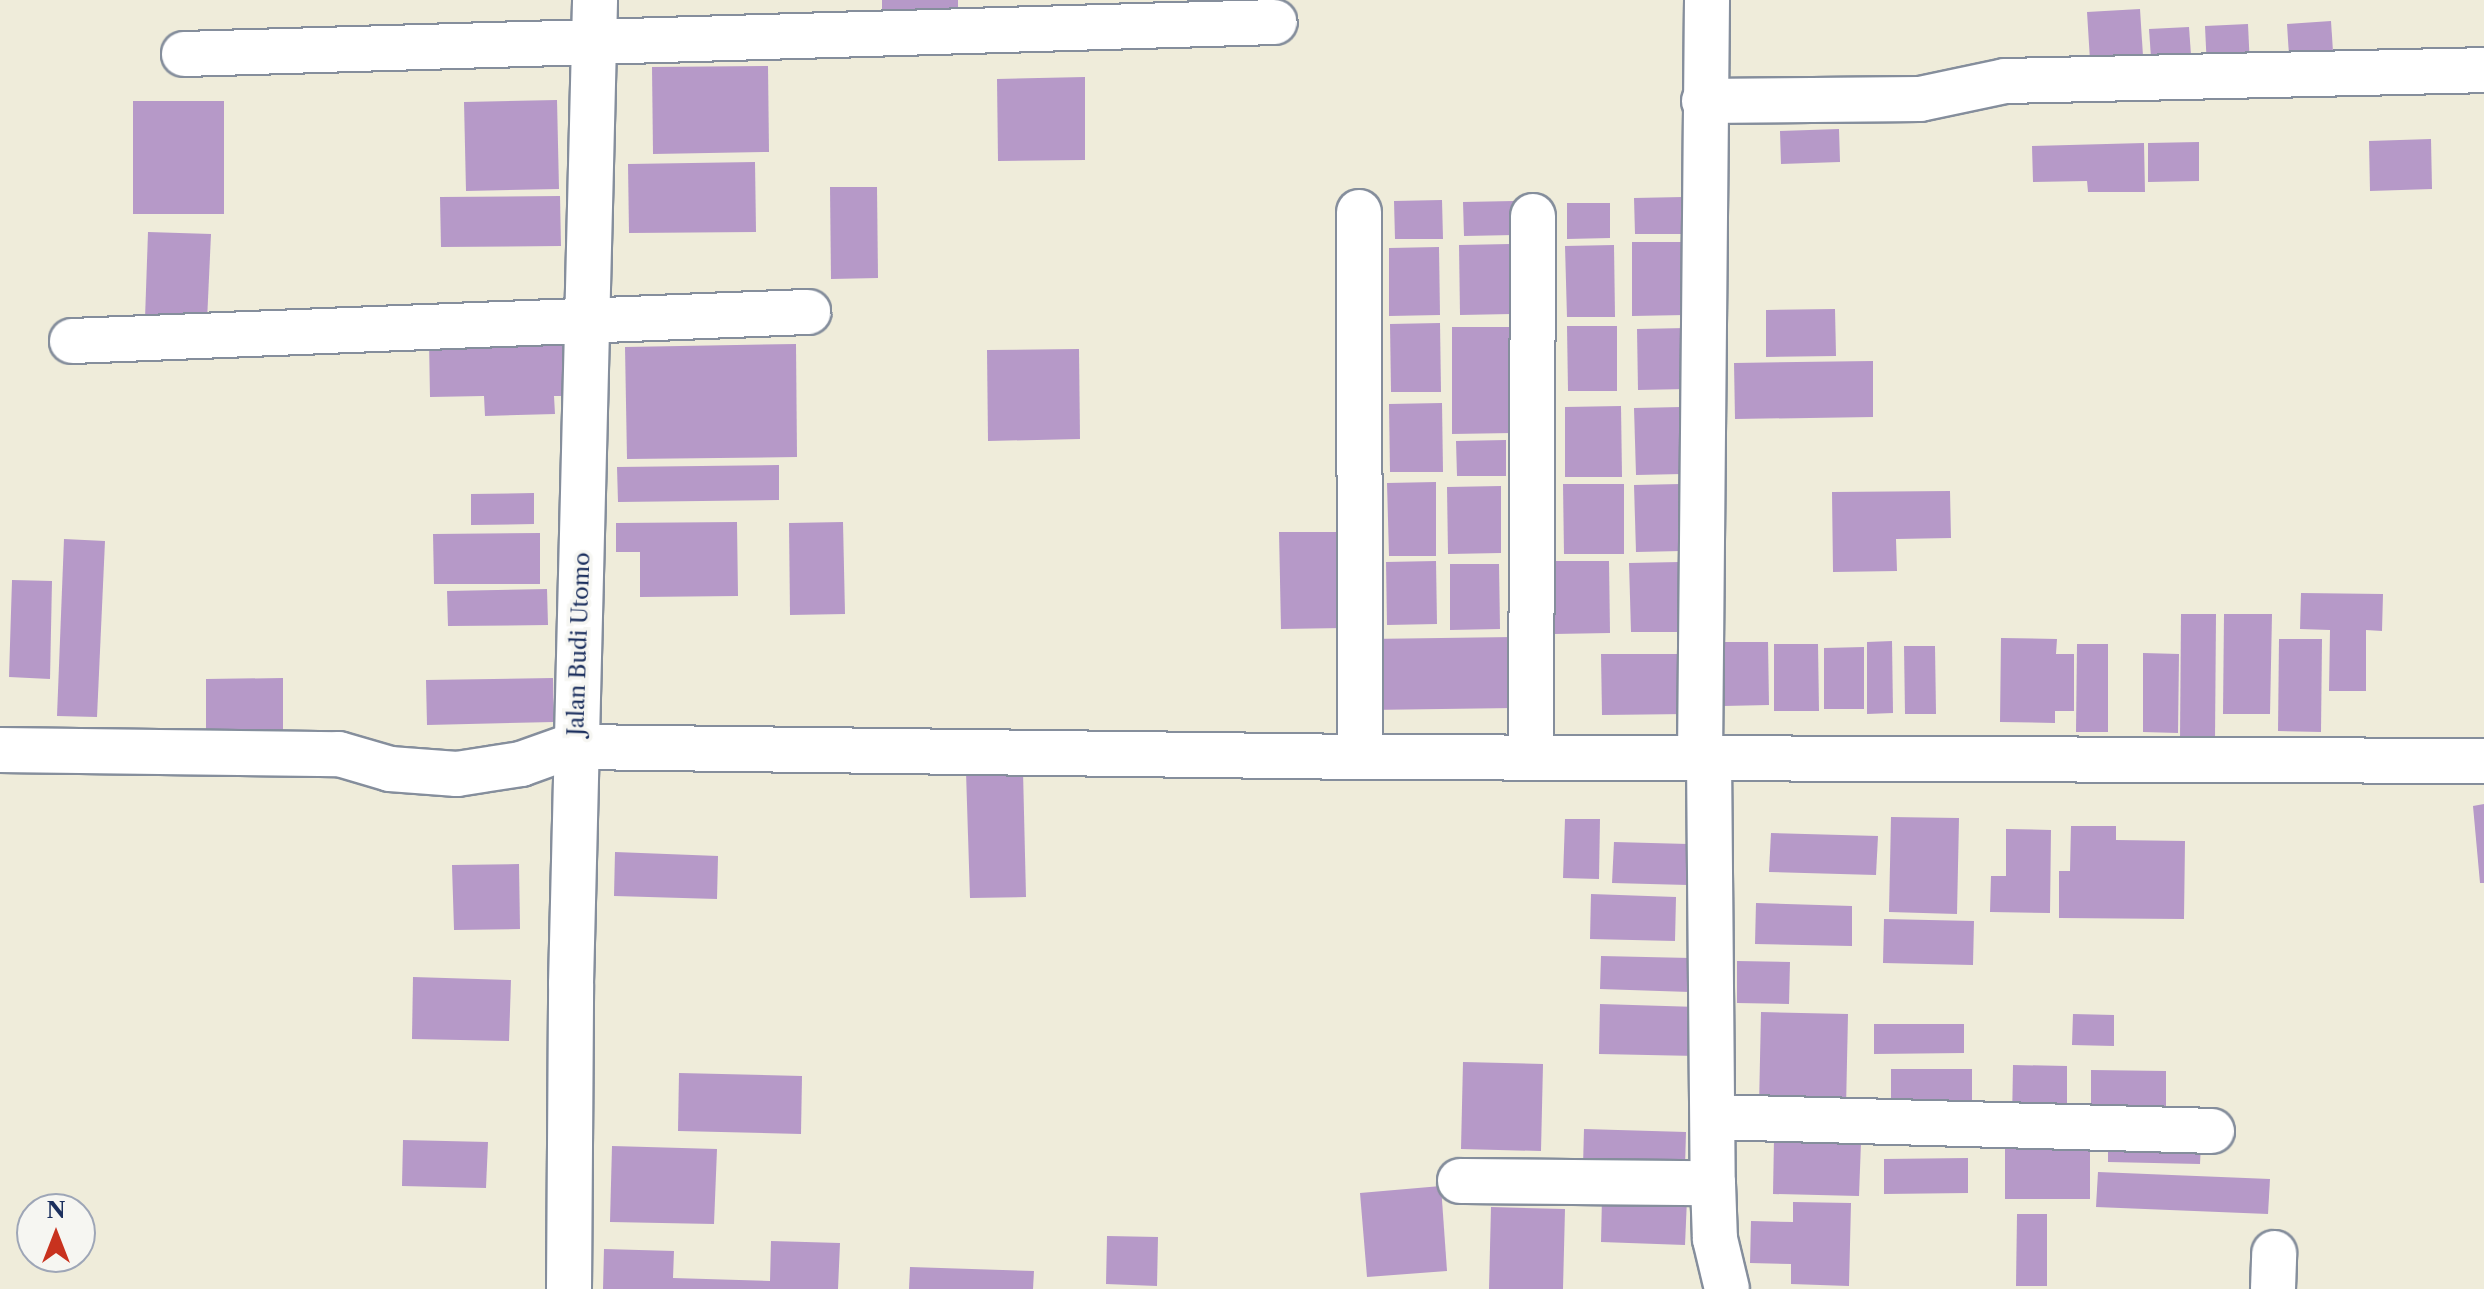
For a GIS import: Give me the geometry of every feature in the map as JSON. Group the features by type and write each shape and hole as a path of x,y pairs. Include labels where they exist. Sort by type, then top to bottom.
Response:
{"street":[{"path":"1707,0 1704,101 1705,757 1715,1239 1727,1289"},
{"path":"184,54 594,21 1108,14 1275,22"},
{"name":"Jalan Budi Utomo","path":"569,1289 576,746 594,21"},
{"path":"1704,101 1920,99 2005,81 2484,70"},
{"path":"1359,212 1360,757"},
{"path":"1531,756 1533,216"},
{"path":"72,341 808,312"},
{"path":"0,750 339,754 390,769 457,774 521,764 576,746 1360,757 2484,761"},
{"path":"1714,1117 2212,1131"},
{"path":"1460,1181 1713,1183"}],"building":[{"path":"882,0 958,0 958,16 882,17"},
{"path":"2140,9 2144,72 2091,76 2087,12"},
{"path":"2331,21 2334,67 2290,71 2287,24"},
{"path":"2248,24 2250,67 2207,69 2205,26"},
{"path":"2189,27 2192,69 2152,72 2149,29"},
{"path":"768,66 769,152 653,154 652,67"},
{"path":"1085,77 1085,160 998,161 997,79"},
{"path":"557,100 559,189 466,191 464,102"},
{"path":"133,101 224,101 224,214 133,214"},
{"path":"1839,129 1840,162 1781,164 1780,131"},
{"path":"2431,139 2432,189 2370,191 2369,141"},
{"path":"2199,142 2199,181 2148,182 2148,143"},
{"path":"2144,143 2145,192 2088,192 2087,181 2033,182 2032,146"},
{"path":"755,162 756,232 629,233 628,164"},
{"path":"830,187 877,187 878,278 831,279"},
{"path":"560,196 561,246 441,247 440,197"},
{"path":"1683,197 1684,234 1635,234 1634,198"},
{"path":"1442,200 1443,239 1395,239 1394,201"},
{"path":"1514,201 1514,235 1464,236 1463,202"},
{"path":"1567,203 1610,203 1610,238 1567,239"},
{"path":"148,232 211,234 207,321 145,319"},
{"path":"1632,242 1685,242 1685,315 1632,316"},
{"path":"1510,244 1511,314 1460,315 1459,245"},
{"path":"1614,245 1615,317 1567,317 1565,246"},
{"path":"1439,247 1440,315 1389,316 1389,248"},
{"path":"1835,309 1836,356 1766,357 1766,310"},
{"path":"1440,323 1441,392 1391,392 1390,324"},
{"path":"1567,326 1617,326 1617,391 1568,391"},
{"path":"1452,327 1511,327 1512,433 1452,434"},
{"path":"1686,328 1687,389 1638,390 1637,329"},
{"path":"563,339 564,396 554,396 555,414 485,416 484,396 430,397 429,341"},
{"path":"796,344 797,457 627,459 625,347"},
{"path":"1079,349 1080,439 988,441 987,350"},
{"path":"1873,361 1873,417 1735,419 1734,363"},
{"path":"1442,403 1443,472 1390,472 1389,404"},
{"path":"1621,406 1622,477 1565,477 1565,407"},
{"path":"1681,407 1682,474 1636,475 1634,408"},
{"path":"1506,440 1506,476 1457,476 1456,441"},
{"path":"779,465 779,500 618,502 617,467"},
{"path":"1436,482 1436,556 1389,556 1387,483"},
{"path":"1563,484 1624,484 1624,554 1564,554"},
{"path":"1680,484 1681,551 1636,552 1634,485"},
{"path":"1501,486 1501,553 1448,554 1447,487"},
{"path":"1950,491 1951,538 1896,539 1897,571 1833,572 1832,492"},
{"path":"534,493 534,524 471,525 471,494"},
{"path":"737,522 738,596 640,597 640,552 616,552 616,523"},
{"path":"843,522 845,614 790,615 789,523"},
{"path":"1279,532 1342,532 1343,628 1281,629"},
{"path":"540,533 540,584 434,584 433,534"},
{"path":"64,539 105,541 97,717 57,716"},
{"path":"1436,561 1437,624 1387,625 1386,562"},
{"path":"1553,561 1609,561 1610,633 1554,634"},
{"path":"1680,562 1680,632 1631,632 1629,563"},
{"path":"1450,564 1499,564 1500,629 1450,630"},
{"path":"12,580 52,581 50,679 9,677"},
{"path":"547,589 548,625 448,626 447,591"},
{"path":"2301,593 2383,594 2382,631 2366,630 2366,691 2329,691 2330,630 2300,629"},
{"path":"2181,614 2216,614 2215,739 2180,739"},
{"path":"2224,614 2272,614 2270,714 2223,714"},
{"path":"1514,637 1514,708 1369,710 1368,639"},
{"path":"2001,638 2057,639 2056,654 2074,654 2074,711 2055,711 2055,723 2000,722"},
{"path":"2279,639 2322,639 2321,732 2278,731"},
{"path":"1892,641 1893,713 1867,714 1867,642"},
{"path":"1722,642 1768,642 1769,705 1723,706"},
{"path":"1774,644 1818,644 1819,711 1774,711"},
{"path":"2077,644 2108,644 2108,732 2076,732"},
{"path":"1904,646 1935,646 1936,714 1905,714"},
{"path":"1864,647 1864,709 1824,709 1824,648"},
{"path":"2143,653 2179,654 2178,733 2143,732"},
{"path":"1601,654 1686,654 1687,714 1602,715"},
{"path":"283,678 283,738 206,739 206,679"},
{"path":"553,678 554,722 427,725 426,680"},
{"path":"1023,771 1026,897 970,898 966,772"},
{"path":"2484,804 2484,883 2480,883 2473,806"},
{"path":"1891,817 1959,818 1957,914 1889,912"},
{"path":"1565,819 1600,819 1599,879 1563,878"},
{"path":"2071,826 2116,826 2116,840 2185,841 2184,919 2059,918 2059,871 2070,871"},
{"path":"2006,829 2051,830 2050,913 1990,912 1991,876 2006,876"},
{"path":"1771,833 1878,836 1876,875 1769,872"},
{"path":"1614,842 1688,844 1688,885 1612,883"},
{"path":"615,852 718,856 717,899 614,896"},
{"path":"519,864 520,929 454,930 452,865"},
{"path":"1591,894 1676,897 1675,941 1590,939"},
{"path":"1756,903 1852,906 1852,946 1755,944"},
{"path":"1884,919 1974,921 1973,965 1883,963"},
{"path":"1601,956 1691,958 1690,992 1600,989"},
{"path":"1737,961 1790,962 1789,1004 1737,1003"},
{"path":"413,977 511,980 509,1041 412,1039"},
{"path":"1600,1004 1698,1007 1697,1056 1599,1054"},
{"path":"1761,1012 1848,1014 1846,1109 1759,1107"},
{"path":"2073,1014 2114,1015 2114,1046 2072,1045"},
{"path":"1874,1024 1964,1024 1964,1053 1874,1054"},
{"path":"1463,1062 1543,1064 1541,1151 1461,1149"},
{"path":"2013,1065 2067,1066 2067,1123 2012,1122"},
{"path":"1891,1069 1972,1069 1972,1103 1891,1103"},
{"path":"2091,1070 2166,1071 2166,1117 2091,1117"},
{"path":"679,1073 802,1076 801,1134 678,1131"},
{"path":"1584,1129 1686,1132 1685,1168 1583,1166"},
{"path":"1774,1139 1861,1142 1859,1196 1773,1194"},
{"path":"2108,1139 2201,1142 2200,1164 2108,1162"},
{"path":"403,1140 488,1142 486,1188 402,1186"},
{"path":"2005,1141 2090,1141 2090,1199 2005,1199"},
{"path":"612,1146 717,1149 714,1224 610,1222"},
{"path":"1968,1158 1968,1193 1884,1194 1884,1159"},
{"path":"2098,1172 2270,1179 2268,1214 2096,1207"},
{"path":"1441,1186 1447,1271 1367,1277 1360,1193"},
{"path":"1602,1197 1687,1199 1685,1245 1601,1242"},
{"path":"1793,1202 1851,1203 1849,1286 1791,1284 1791,1264 1750,1263 1751,1221 1793,1222"},
{"path":"1491,1207 1565,1209 1563,1289 1489,1289"},
{"path":"2017,1214 2047,1214 2047,1286 2016,1286"},
{"path":"1107,1236 1158,1237 1157,1286 1106,1284"},
{"path":"771,1241 840,1243 838,1289 603,1289 604,1249 674,1251 673,1278 770,1281"},
{"path":"910,1267 1034,1271 1033,1289 909,1289"}]}
